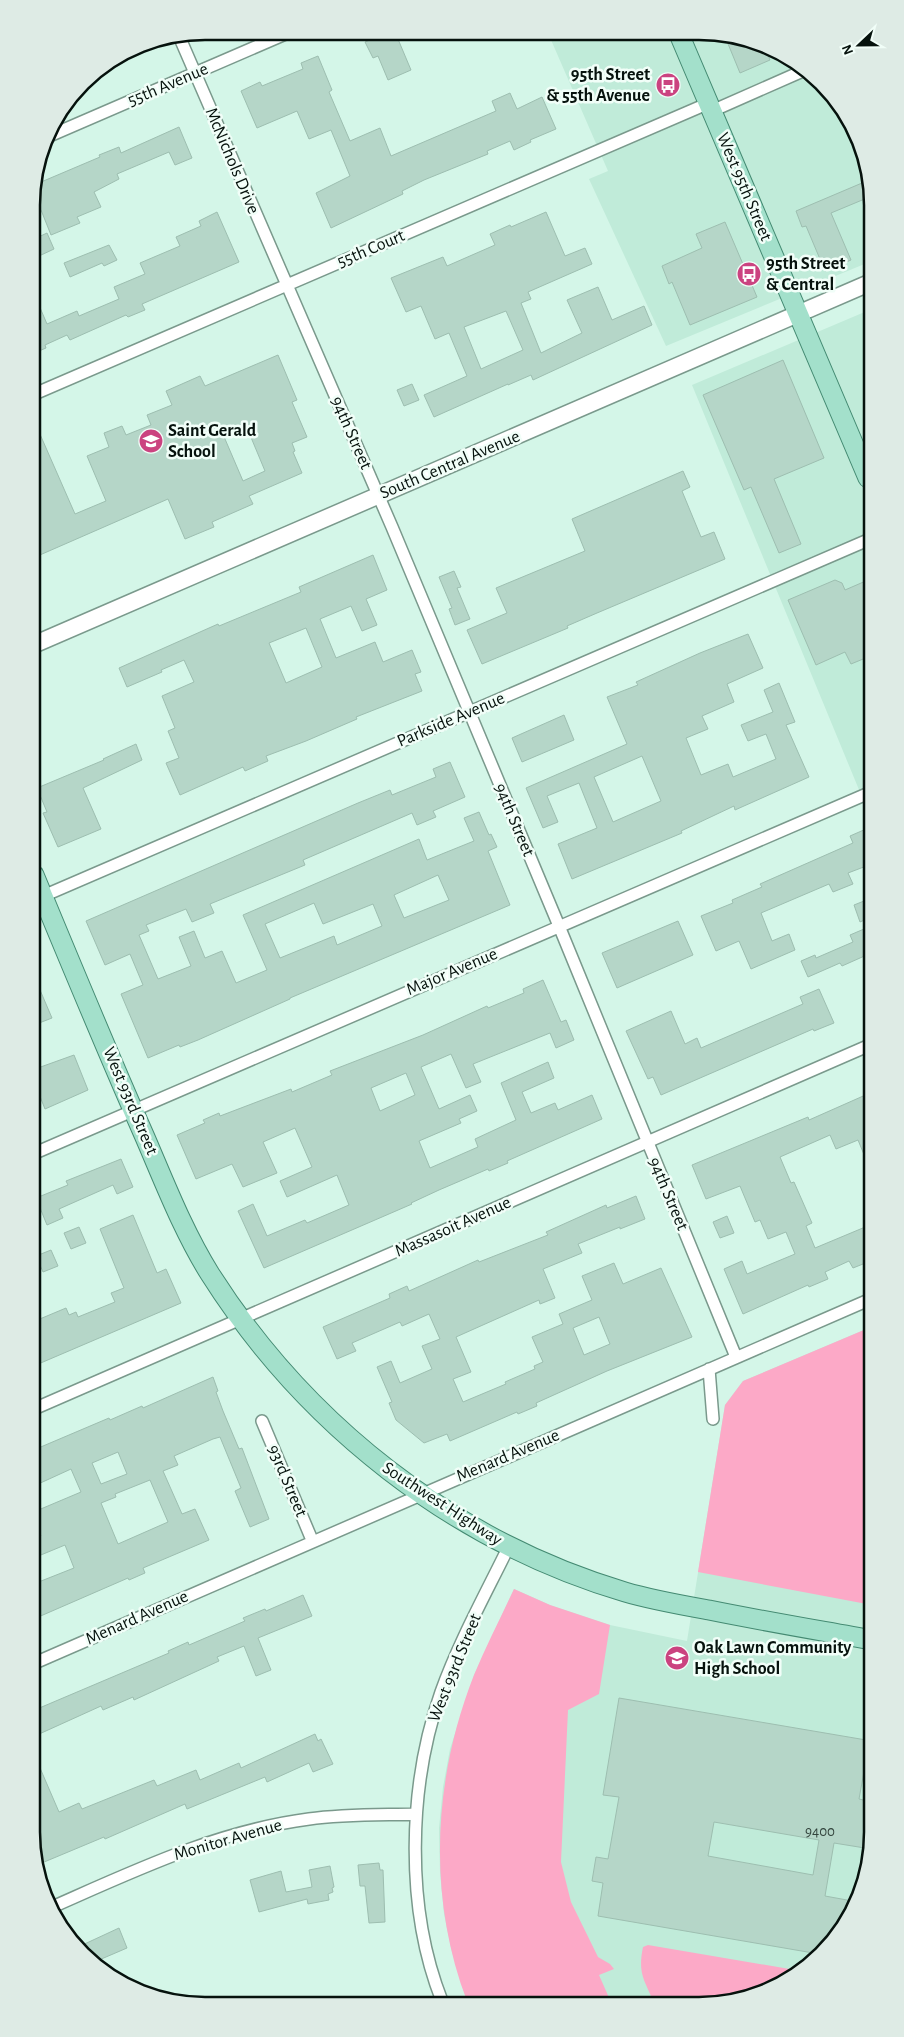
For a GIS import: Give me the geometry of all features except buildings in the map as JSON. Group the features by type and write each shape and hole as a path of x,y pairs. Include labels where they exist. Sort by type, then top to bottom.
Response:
{"main road":[{"name":"West 95th Street","path":"682,40 864,469"},
{"name":"West 93rd Street","path":"40,902 177,1210 208,1271 241,1320"},
{"name":"Southwest Highway","path":"241,1320 273,1361 307,1398 338,1429 374,1460 420,1494 508,1548 566,1572 626,1592 728,1614 864,1639"}],"street":[{"name":"55th Avenue","path":"57,133 272,40"},
{"name":"McNichols Drive","path":"181,42 286,285"},
{"name":"55th Court","path":"40,392 286,285 710,107 797,73"},
{"name":"94th Street","path":"286,285 379,496 559,926 736,1357"},
{"name":"South Central Avenue","path":"40,642 864,285"},
{"name":"Parkside Avenue","path":"40,897 864,542"},
{"name":"Major Avenue","path":"40,1151 864,795"},
{"name":"Massasoit Avenue","path":"40,1406 864,1048"},
{"name":"Menard Avenue","path":"40,1660 312,1540 864,1302"},
{"path":"709,1369 713,1419"},
{"name":"93rd Street","path":"262,1421 312,1540"},
{"name":"West 93rd Street","path":"440,1997 426,1946 419,1906 416,1863 416,1814 428,1736 441,1693 458,1650 508,1548"},
{"name":"Monitor Avenue","path":"57,1905 171,1856 213,1841 259,1828 310,1819 416,1814"}],"shaded area":[{"path":"551,40 699,40 721,41 752,49 772,57 808,81 823,96 842,122 858,162 863,183 864,264 666,346 589,179 608,171"},
{"path":"864,312 864,802 692,385"},
{"name":"Oak Lawn Community High School","path":"864,1330 864,1843 861,1864 847,1905 830,1933 808,1956 772,1980 742,1991 721,1996 699,1997 466,1997 452,1952 444,1914 440,1873 439,1828 443,1787 450,1749 474,1675 514,1589 550,1605 610,1625 687,1641 725,1405 743,1381"},
{"path":"864,1330 864,1603 698,1572 725,1405 743,1381"},
{"path":"514,1589 550,1605 610,1625 599,1694 568,1710 561,1862 571,1902 598,1957 610,1964 614,1969 599,1975 609,1997 466,1997 454,1961 445,1920 440,1838 443,1796 450,1755 460,1715 479,1664"},
{"path":"648,1945 791,1969 762,1984 721,1996 652,1997 641,1969 643,1947"}],"place":[{"name":"95th Street & 55th Avenue","path":"668,85"},
{"name":"95th Street & Central","path":"749,274"},
{"name":"Saint Gerald School","path":"151,441"},
{"name":"Oak Lawn Community High School","path":"677,1658"}]}
